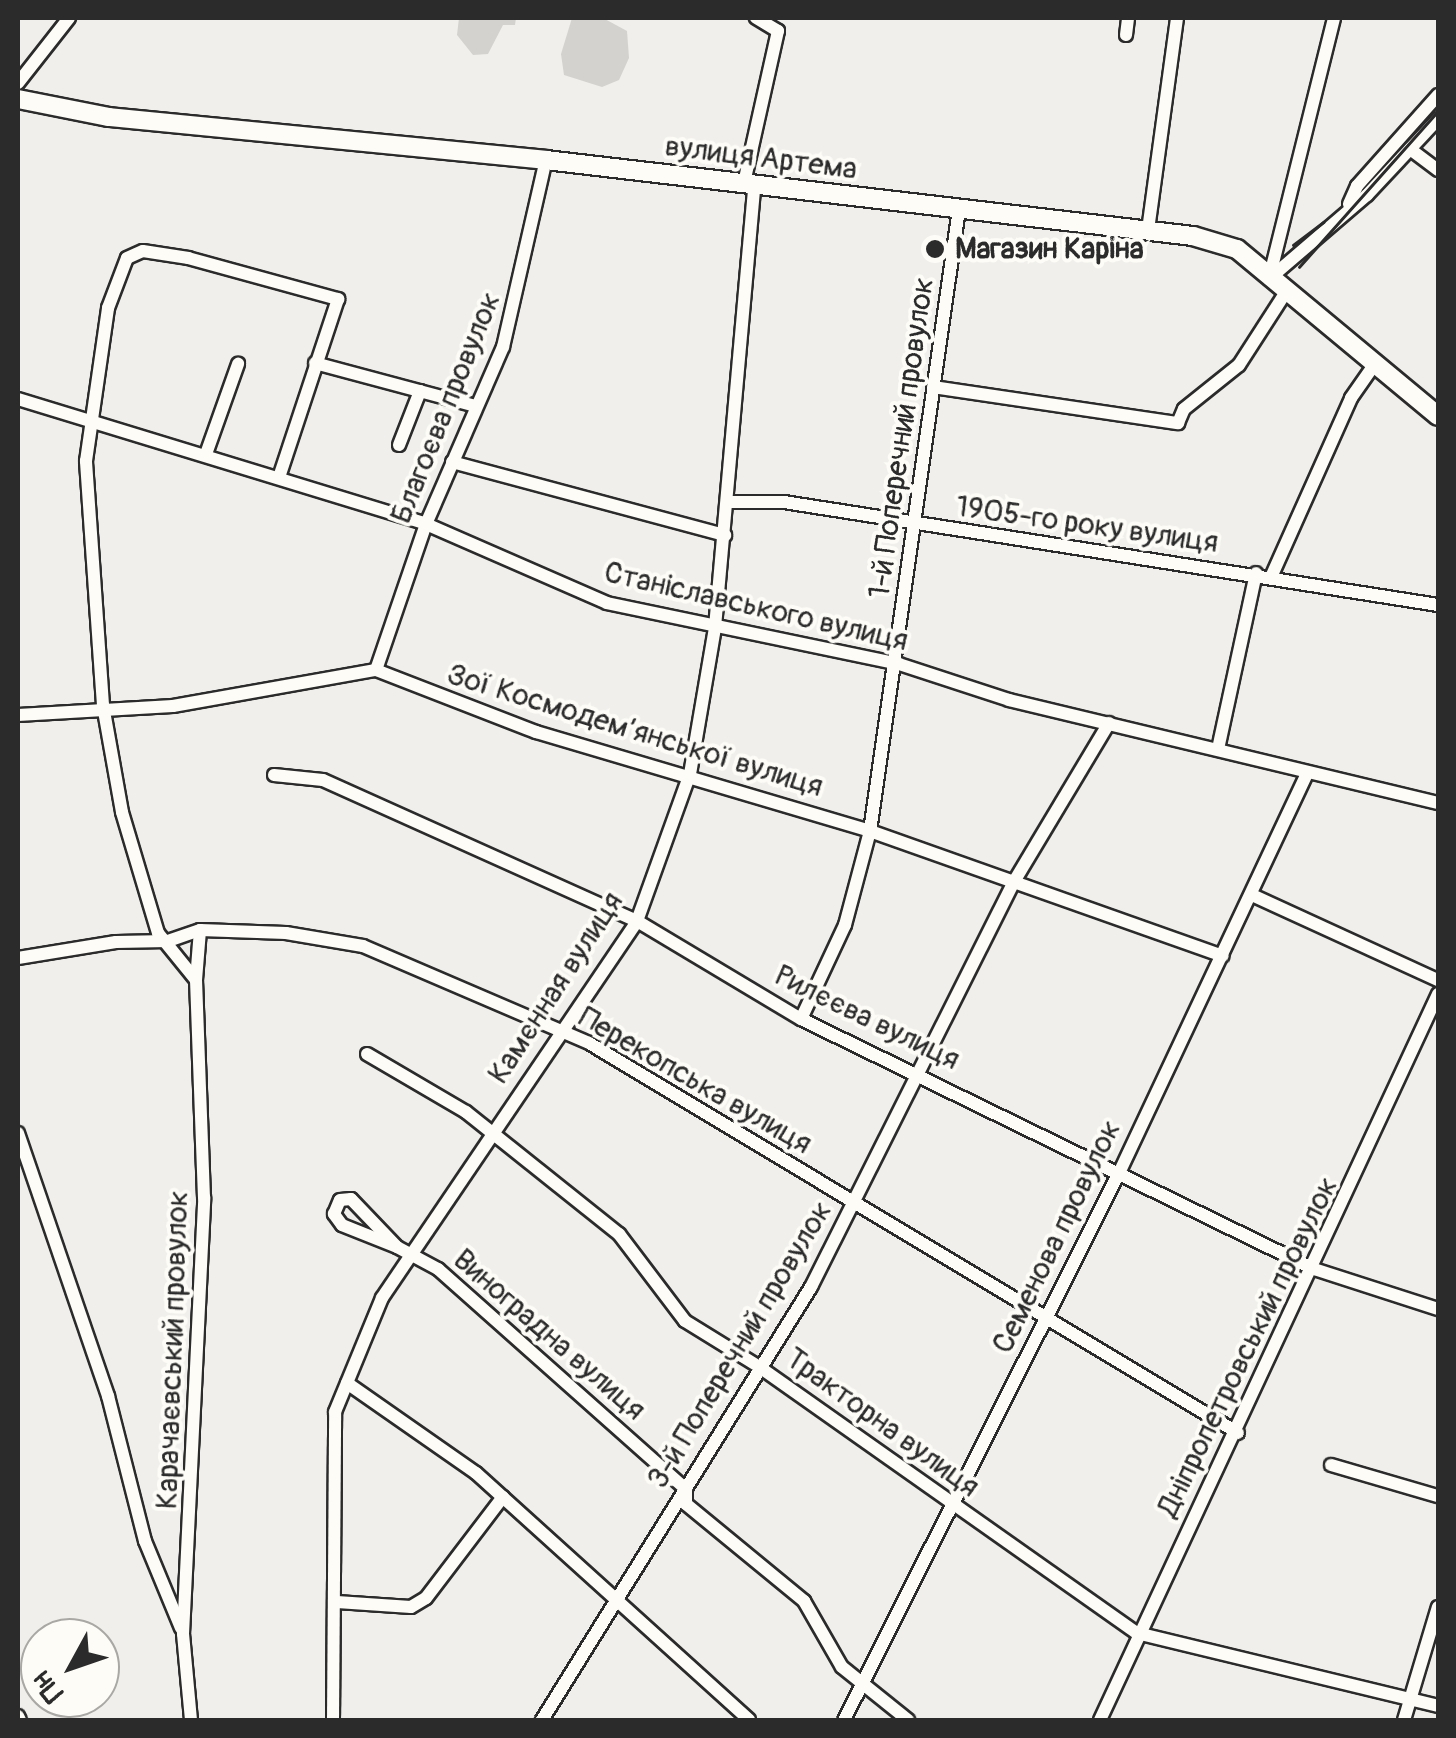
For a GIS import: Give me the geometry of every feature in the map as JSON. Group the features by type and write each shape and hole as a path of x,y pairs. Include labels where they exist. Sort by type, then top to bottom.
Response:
{"street":[{"path":"18,83 68,18"},
{"name":"Камєнная вулиця","path":"333,1720 337,1602 335,1412 375,1312 636,921 690,774 715,628 725,535 748,182 778,31 756,18"},
{"path":"1126,34 1128,18"},
{"path":"1148,230 1177,18"},
{"path":"1269,279 1334,18"},
{"path":"1349,204 1357,186 1438,96"},
{"name":"вулиця Артема","path":"18,99 108,117 546,160 1148,230 1238,250 1438,416"},
{"path":"1269,279 1349,204 1367,195 1438,119"},
{"path":"1410,148 1438,170"},
{"name":"Благоєва провулок","path":"376,670 426,524 518,297 546,160"},
{"name":"1-й Поперечний провулок","path":"802,1019 846,925 870,832 899,664 913,525 959,209"},
{"path":"196,980 158,933 122,812 103,705 86,461 108,308 127,258 143,251 188,258 338,299 280,477"},
{"path":"933,387 1178,422 1184,409 1239,365 1286,292"},
{"path":"315,363 475,406"},
{"path":"206,454 238,364"},
{"path":"1272,575 1351,398 1374,365"},
{"path":"399,444 420,392"},
{"name":"Станіславського вулиця","path":"18,399 426,524 607,603 899,664 1009,700 1438,804"},
{"path":"452,462 725,535"},
{"name":"1905-го року вулиця","path":"728,502 784,502 913,525 1272,575 1438,605"},
{"path":"1218,749 1256,573"},
{"path":"18,715 103,705 173,706 376,670"},
{"name":"Зої Космодем’янської вулиця","path":"376,670 536,732 690,774 870,832 1222,956"},
{"name":"3-й Поперечний провулок","path":"542,1720 612,1600 762,1368 854,1203 1015,880 1108,723"},
{"name":"Семенова провулок","path":"844,1720 1120,1171 1308,773"},
{"name":"Рилєєва вулиця","path":"274,776 324,780 636,921 802,1019 918,1071 1314,1269 1438,1309"},
{"path":"1252,896 1438,980"},
{"name":"Перекопська вулиця","path":"18,958 116,942 168,941 200,930 286,933 363,946 560,1030 1238,1433"},
{"name":"Карачаєвський провулок","path":"191,1720 183,1634 204,1198 196,980 200,930"},
{"name":"Дніпропетровський провулок","path":"1100,1720 1137,1633 1238,1433 1438,994"},
{"name":"Тракторна вулиця","path":"367,1054 466,1112 490,1136 619,1234 673,1313 762,1368 1137,1633 1438,1706"},
{"path":"18,1132 108,1396 146,1541 183,1634"},
{"name":"Виноградна вулиця","path":"398,1247 351,1199 340,1200 334,1214 342,1225 398,1247 413,1252 686,1489 686,1504 804,1601 828,1647 861,1686 908,1720"},
{"path":"347,1383 503,1497 612,1600 750,1720"},
{"path":"1332,1465 1438,1496"},
{"path":"337,1602 411,1607 426,1598 503,1497"},
{"path":"1404,1720 1438,1607"}],"shaded area":[{"path":"459,18 516,18 515,25 503,25 488,54 473,55 457,35"},
{"path":"572,18 603,18 627,31 629,58 619,80 602,87 564,75 561,54"}],"tram line":[{"path":"1299,267 1438,111"},
{"path":"1293,245 1323,222"}],"place":[{"name":"Магазин Каріна","path":"935,249"}]}
